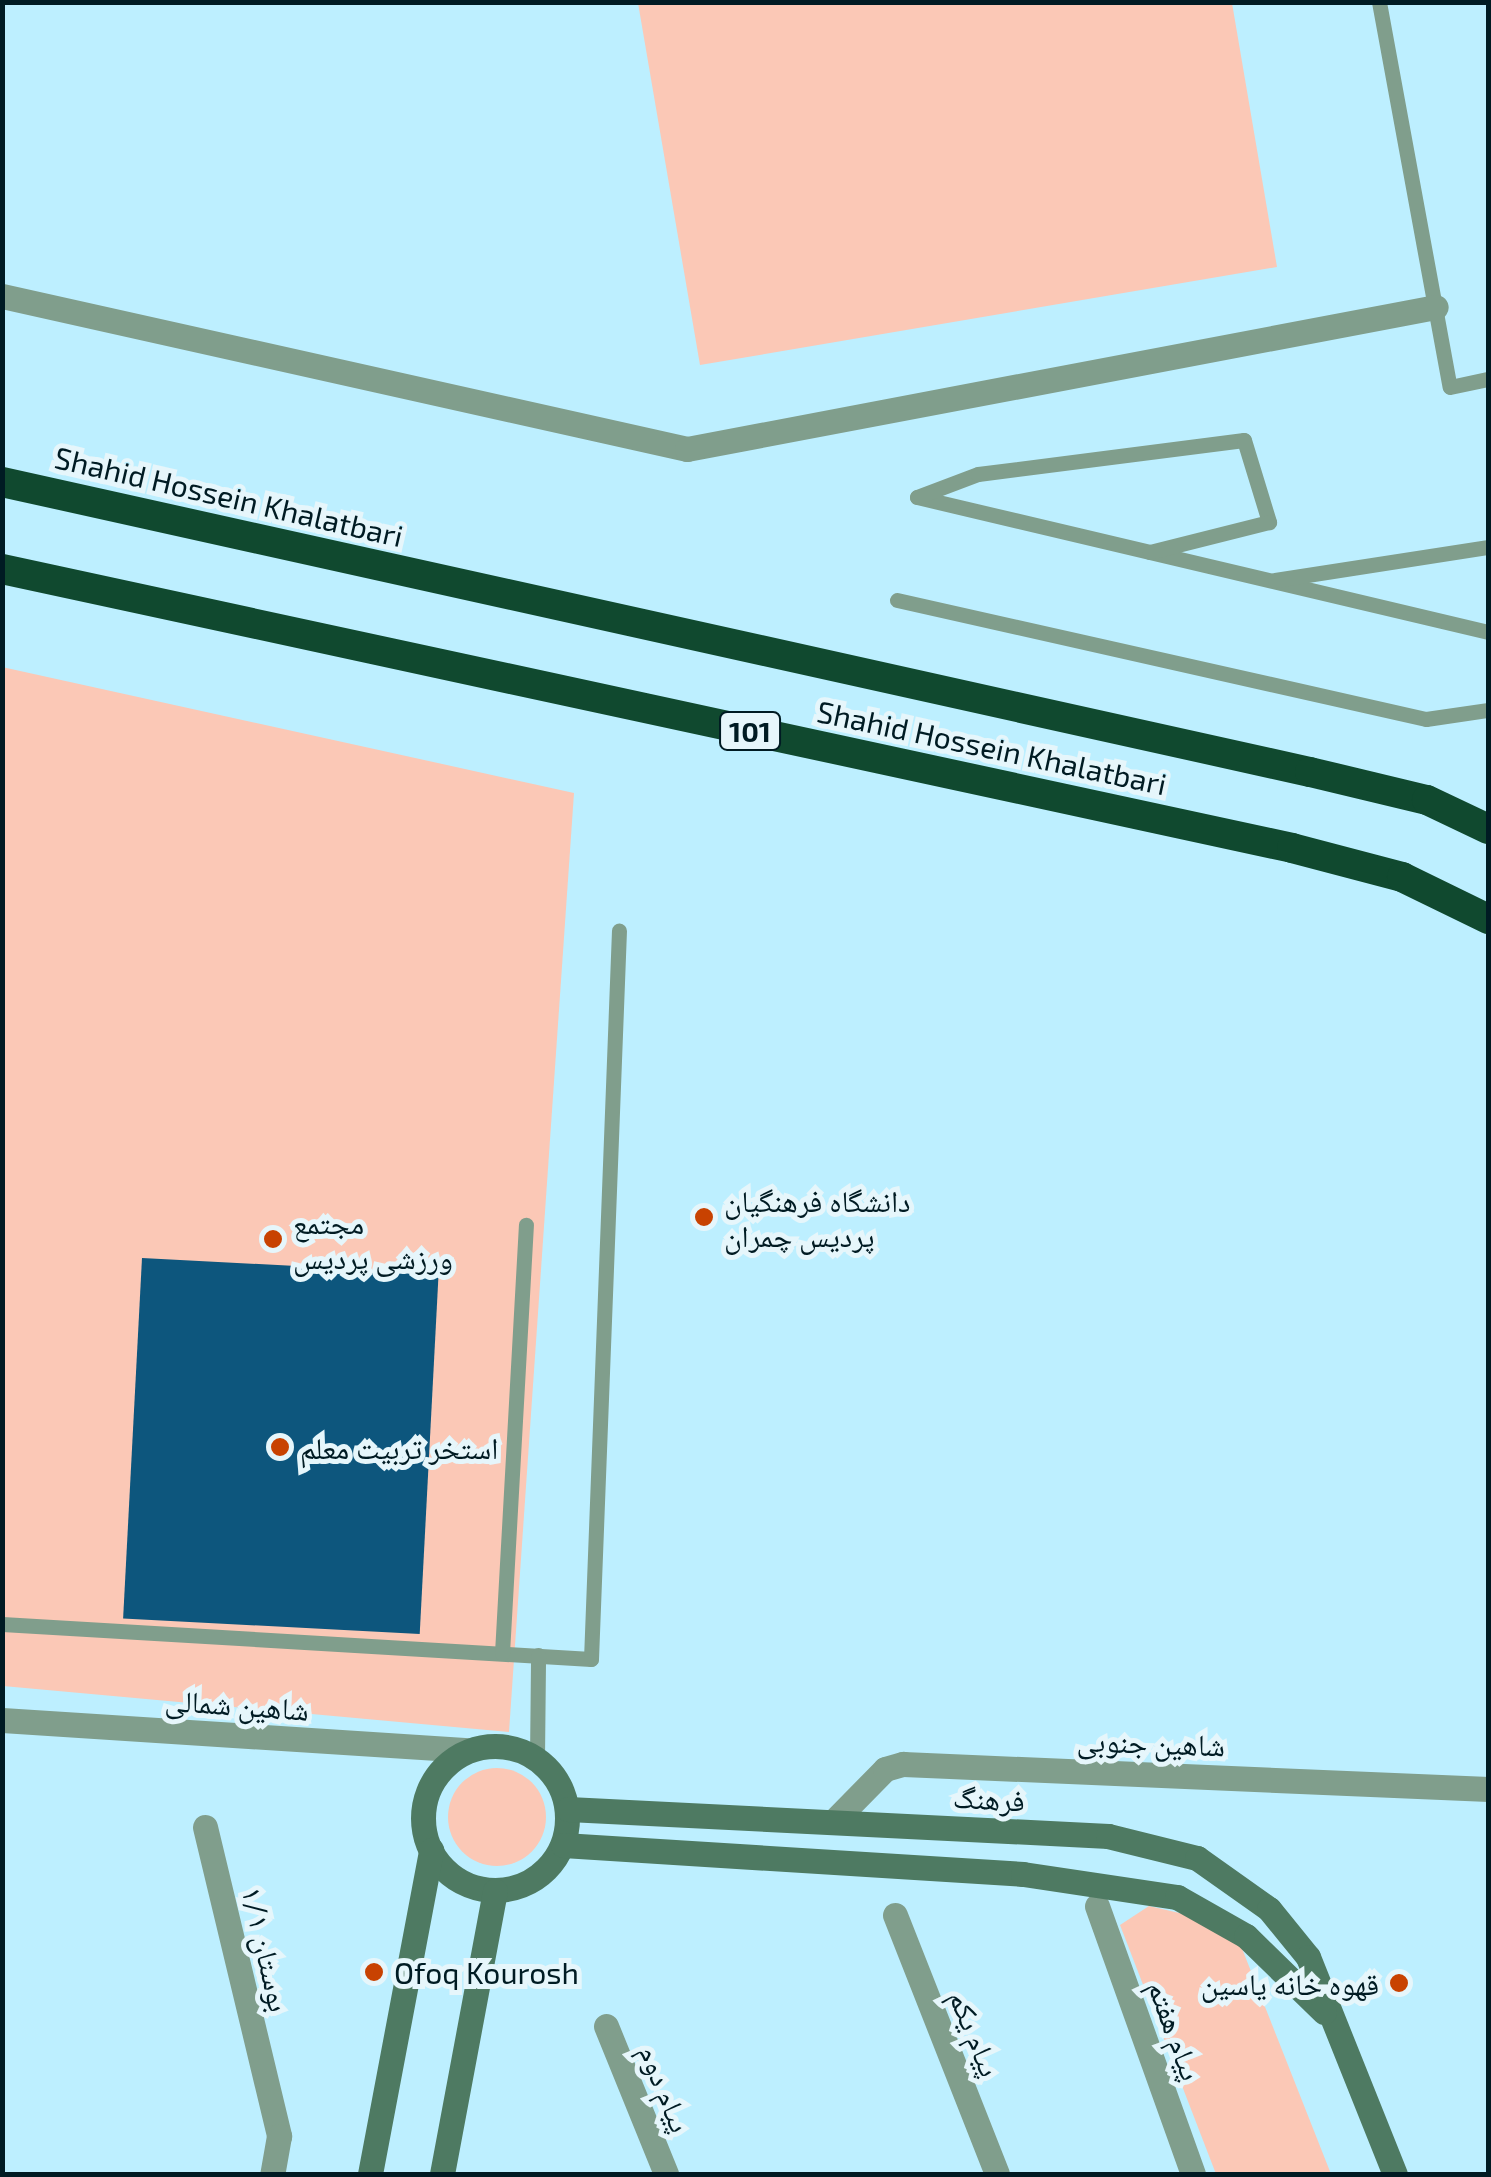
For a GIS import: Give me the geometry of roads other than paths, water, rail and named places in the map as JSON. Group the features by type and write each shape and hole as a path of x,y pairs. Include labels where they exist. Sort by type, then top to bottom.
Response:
{"highway":[{"name":"Shahid Hossein Khalatbari","path":"2,482 1310,772 1427,800 1488,829"},
{"name":"Shahid Hossein Khalatbari","path":"2,570 1292,848 1402,877 1488,919"}],"main road":[{"path":"370,2174 430,1850 424,1804 448,1763 468,1750 516,1748 537,1758 568,1809 563,1845 536,1878 495,1891 457,1880 430,1850"},
{"name":"فرهنگ","path":"568,1809 1108,1836 1197,1858 1269,1908 1319,1978 1324,2012 1395,2174"},
{"name":"فرهنگ","path":"563,1845 1023,1874 1177,1897 1246,1936 1324,2012"},
{"path":"442,2174 495,1891"}],"street":[{"path":"2,296 687,449 1436,308"},
{"name":"شاهین شمالی","path":"2,1720 468,1750"},
{"name":"شاهین جنوبی","path":"833,1822 885,1770 903,1764 1488,1789"},
{"name":"بوستان ۱/۱","path":"206,1827 279,2136 272,2174"},
{"name":"پیام هفتم","path":"1097,1906 1193,2174"},
{"name":"پیام یکم","path":"895,1915 998,2174"},
{"name":"پیام دوم","path":"606,2026 666,2174"}],"lane":[{"path":"1379,2 1450,387 1488,379"},
{"path":"1147,553 1269,522 1244,440 978,474 918,498 1266,582 1488,632"},
{"path":"1266,582 1488,547"},
{"path":"897,600 1426,718 1488,710"},
{"path":"2,1624 590,1659 618,931"},
{"path":"502,1653 526,1225"},
{"path":"537,1758 538,1655"}],"place":[{"name":"دانشگاه فرهنگیان پردیس چمران","path":"704,1217"},
{"name":"مجتمع ورزشی پردیس","path":"273,1239"},
{"name":"استخر تربیت معلم","path":"280,1447"},
{"name":"Ofoq Kourosh","path":"374,1972"},
{"name":"قهوه خانه یاسین","path":"1399,1983"}]}
